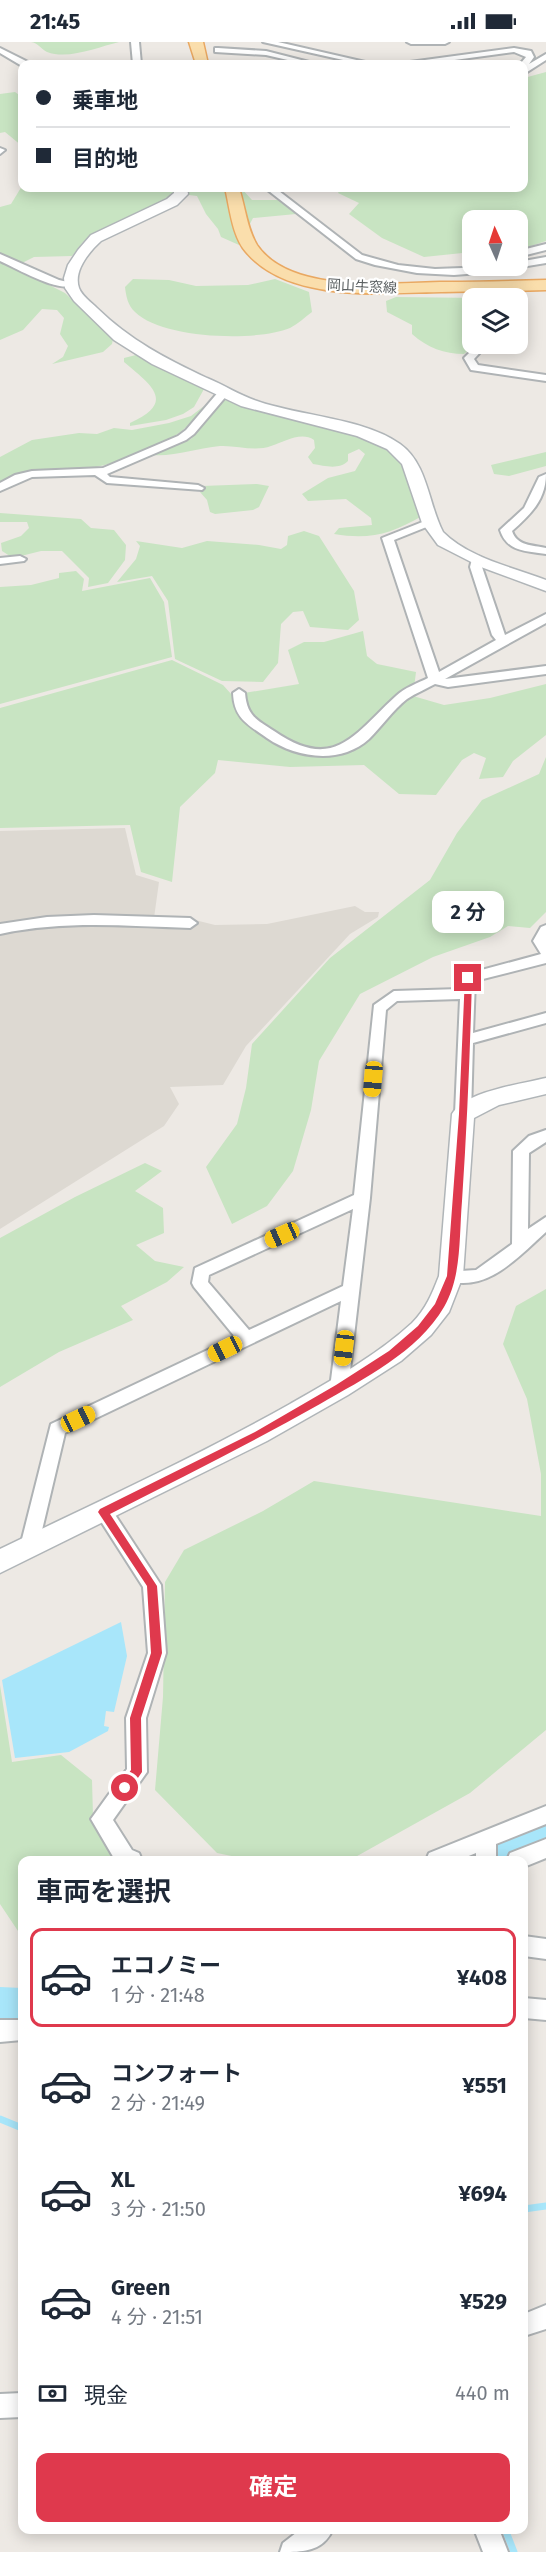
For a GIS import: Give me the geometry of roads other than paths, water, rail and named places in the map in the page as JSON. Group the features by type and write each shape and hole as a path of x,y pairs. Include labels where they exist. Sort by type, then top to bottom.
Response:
{"main road":[{"path":"196,42 201,60"},
{"name":"岡山牛窓線","path":"233,192 251,247 274,268 317,283 372,288 462,291"},
{"name":"岡山牛窓線","path":"521,288 546,285"}],"street":[{"path":"135,42 137,60"},
{"path":"267,42 351,60"},
{"path":"411,42 445,42"},
{"path":"217,60 216,54 220,46 295,60"},
{"path":"0,50 18,64"},
{"path":"440,60 514,50 528,53 530,57 528,60"},
{"path":"528,68 546,56"},
{"path":"181,192 172,202 96,238 88,245 75,265 71,284 77,297 115,334 131,345 224,392 251,404 357,432 396,448 406,456 412,467 430,522 437,536 478,559 546,586"},
{"path":"275,192 359,257 390,266 453,273 462,272"},
{"path":"528,252 546,247"},
{"path":"0,257 57,284 71,284"},
{"path":"528,263 546,260"},
{"path":"453,273 462,270"},
{"path":"473,354 469,358 475,368 546,378"},
{"path":"0,488 19,477 32,474 105,471 182,438 190,432 224,392"},
{"path":"98,472 107,480 198,488"},
{"path":"545,477 533,511 506,530 509,539 520,547 546,551"},
{"path":"430,522 388,538 435,680"},
{"path":"0,561 20,559"},
{"path":"478,559 476,567 479,577 498,635 504,641"},
{"path":"238,693 240,707 248,718 280,741 298,749 322,753 348,746 362,738 402,696 546,618"},
{"path":"435,680 448,683 546,670"},
{"path":"0,929 19,924 62,919 190,923"},
{"path":"546,930 540,941 546,951"},
{"path":"0,1562 258,1434 339,1388 392,1354 422,1328 440,1305 451,1276 463,1114 468,978 546,958"},
{"path":"339,1388 362,1198 379,1008 394,996 467,994"},
{"path":"466,1040 546,1018"},
{"path":"463,1114 471,1108 546,1086"},
{"path":"520,1244 521,1151 534,1140 546,1137"},
{"path":"246,1339 200,1283 201,1272 362,1198"},
{"path":"451,1276 479,1275 513,1253 520,1244 546,1223"},
{"path":"29,1547 57,1429 351,1289"},
{"path":"104,1512 152,1586 156,1653 136,1718 136,1772 101,1819 124,1856"},
{"path":"453,1856 486,1848 546,1815"},
{"path":"527,1856 546,1848"},
{"path":"528,1946 546,1948"},
{"path":"528,2008 546,2010"},
{"path":"0,2031 18,2030"},
{"path":"528,2324 546,2317"},
{"path":"0,2406 18,2404"},
{"path":"292,2552 315,2534"},
{"path":"488,2534 496,2552"}],"water":[{"path":"121,1622 127,1656 114,1712 106,1711 104,1726 109,1727 108,1731 69,1752 15,1758 2,1680"}],"waterway":[{"path":"486,1856 546,1832"},
{"path":"0,2008 18,2009"},
{"path":"0,2119 18,2126"},
{"path":"528,2208 546,2206"},
{"path":"507,2534 514,2552"}]}
